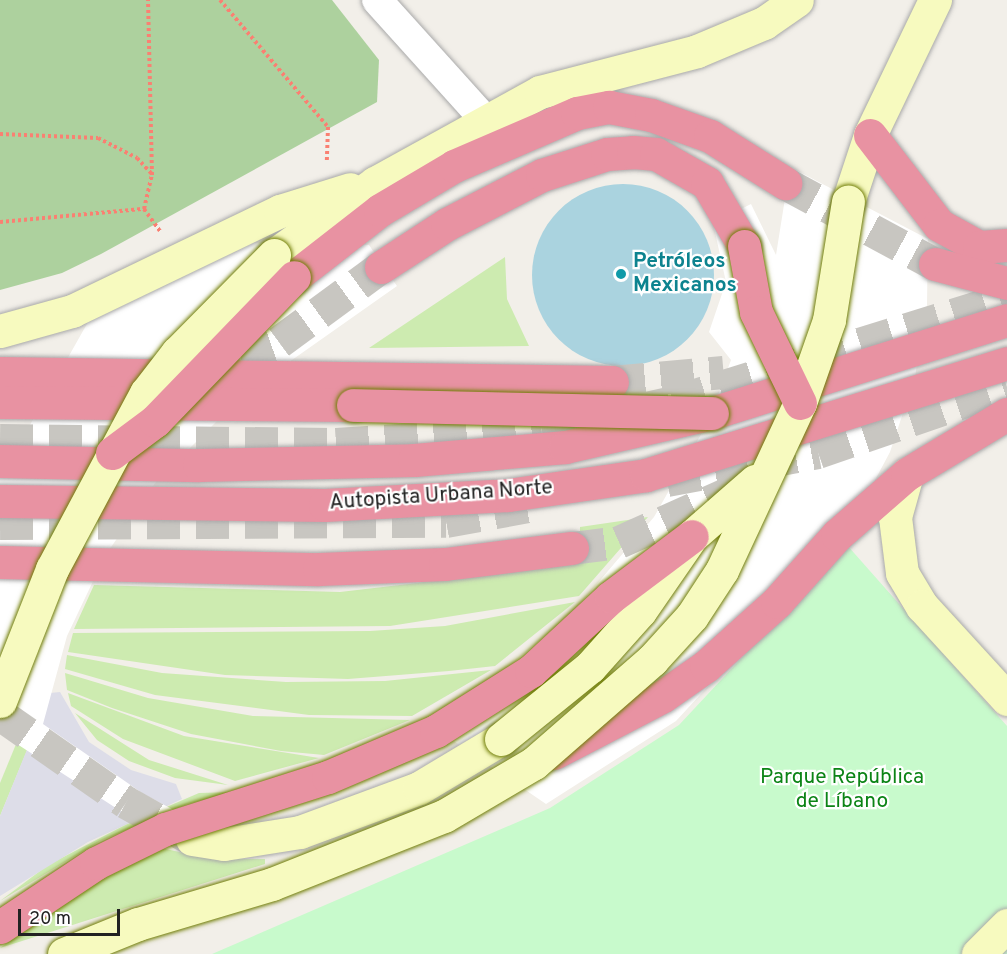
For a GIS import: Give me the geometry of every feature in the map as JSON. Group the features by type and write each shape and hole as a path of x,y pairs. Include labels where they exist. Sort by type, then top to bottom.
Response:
{"highway":[{"path":"112,453 155,421 302,271 380,210 453,166 547,124 609,107 710,136 784,183"},
{"path":"870,135 939,225 979,247 1007,245"},
{"path":"381,267 447,224 542,175 607,154 633,152 684,165 724,204 744,246 756,312 800,403"},
{"path":"935,264 1007,283"},
{"name":"Autopista Urbana Norte","path":"0,461 199,465 414,460 566,447 712,413 1007,320"},
{"name":"Autopista Urbana Norte","path":"0,501 325,505 508,495 646,476 1007,363"},
{"path":"0,373 612,382"},
{"path":"0,402 353,405 712,413"},
{"path":"534,763 663,696 706,666 777,603 837,535 908,474 1007,414"},
{"path":"0,927 51,890 148,837 328,777 436,731 531,671 611,597 692,536"},
{"path":"0,562 319,569 445,564 572,548"}],"main road":[{"path":"0,701 52,569 146,393 177,353 274,255 375,183 485,120 581,77 734,38 797,0"},
{"path":"64,954 138,924 272,884 393,839 534,763 609,702 692,616 722,570 764,474 800,403 829,320 849,202 870,135 935,0"},
{"path":"0,331 72,311 279,211 375,183"},
{"path":"192,839 224,844 300,832 419,788 501,739 616,640 692,536 764,474"},
{"path":"908,474 895,518 902,573 922,606 1007,699"},
{"path":"978,954 1007,925"}],"street":[{"path":"377,0 485,120"}],"path":[{"path":"148,0 152,175 144,209 163,237"},
{"path":"220,0 328,127"},
{"path":"0,134 98,138 137,158 152,175"},
{"path":"0,222 144,209"}],"green space":[{"path":"0,0 332,0 379,60 377,102 101,254 62,273 0,290"},
{"path":"505,257 507,299 529,346 369,348"},
{"path":"648,517 579,596 390,626 74,629 94,585 340,592 417,583 579,557 580,527"},
{"name":"Parque República de Líbano","path":"847,545 1007,726 1007,954 212,954 550,808 679,725"},
{"path":"575,602 495,666 449,671 348,679 225,675 68,652 73,633 370,631 445,626"},
{"path":"67,655 162,673 286,682 385,681 491,670 412,716 309,715 155,695 65,669"},
{"path":"65,673 148,698 253,716 410,720 324,755 281,751 191,734 112,708 67,690"},
{"path":"40,686 40,719 0,816 0,783"},
{"path":"68,693 184,736 319,758 235,781 123,739 71,706"},
{"path":"75,713 149,760 228,785 175,778 129,761 97,740"},
{"path":"234,792 187,804 100,841 0,901 48,865 127,824 199,793"},
{"path":"161,848 212,859 265,859 265,864 0,948 81,891"}],"shaded area":[{"path":"60,692 89,742 131,770 176,784 182,799 88,842 0,896 0,816 50,693"}],"water":[{"path":"623,184 658,191 687,211 707,240 714,275 707,310 687,339 658,359 623,366 588,359 559,339 539,310 532,275 539,240 559,211 588,191"}],"pier":[{"path":"790,167 928,239 927,305 915,377 890,452 843,540 676,721 546,804 423,720 500,674 573,612 654,517 708,422 731,360 709,332 726,282 713,223 751,204 776,255"},
{"path":"235,243 369,245 397,286 245,393 155,483 105,556 67,636 43,724 142,793 213,831 170,843 0,733 0,478 92,315"}],"tunnel":[{"path":"785,183 935,264"},
{"path":"194,372 279,342 381,267"},
{"path":"0,440 336,444 542,431 673,402 1007,298"},
{"path":"612,382 724,372"},
{"path":"667,480 818,452 1007,387"},
{"path":"572,548 619,542 744,486"},
{"path":"0,523 446,521 534,505"},
{"path":"0,714 126,802 192,839"}],"place":[{"name":"Petróleos Mexicanos","path":"621,274"}]}
